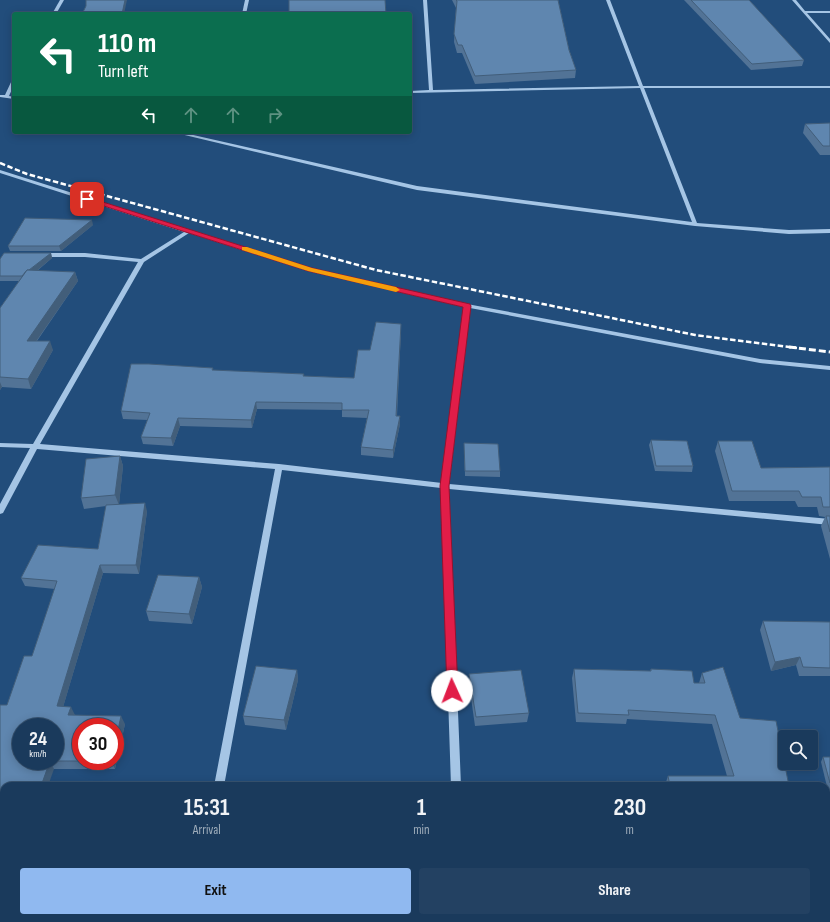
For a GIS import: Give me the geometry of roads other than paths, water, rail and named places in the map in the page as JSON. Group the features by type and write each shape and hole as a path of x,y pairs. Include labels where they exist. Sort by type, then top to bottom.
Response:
{"street":[{"path":"55,12 62,0"},
{"path":"244,12 247,0"},
{"path":"425,0 431,91"},
{"path":"608,0 695,224"},
{"path":"794,0 830,42"},
{"path":"805,12 830,12"},
{"path":"6,97 12,85"},
{"path":"412,92 642,87 830,87"},
{"path":"0,96 12,98"},
{"path":"183,134 417,188 695,224 789,232 830,231"},
{"path":"0,171 310,270 467,306 760,361 830,368"},
{"path":"0,511 35,446 142,261 189,231"},
{"path":"32,254 85,255 142,261"},
{"path":"456,782 445,486 467,306"},
{"path":"0,445 35,446 279,467 445,486 830,522"},
{"path":"220,782 279,467"}],"railway":[{"path":"0,163 27,174 376,270 695,335 793,347"},
{"path":"793,347 830,352"},
{"path":"793,347 797,348"}]}
